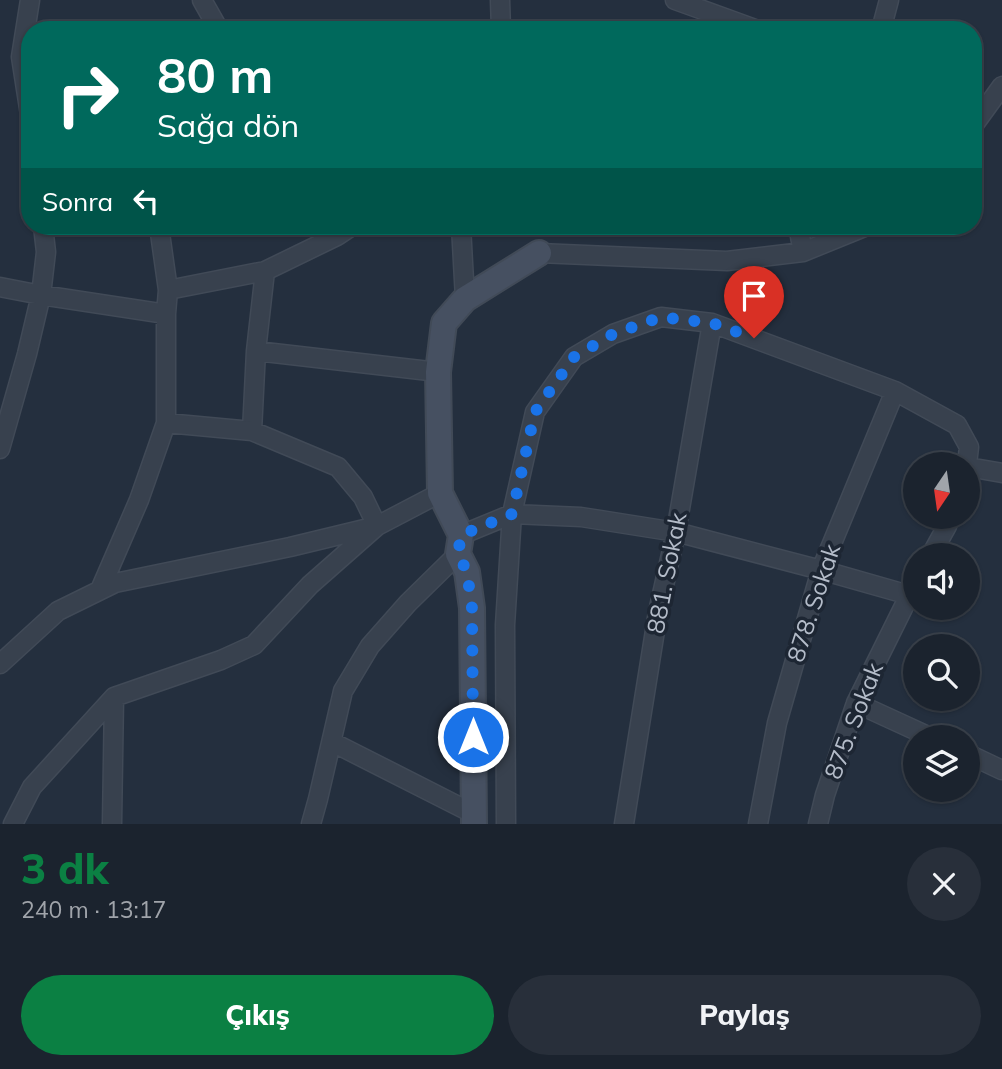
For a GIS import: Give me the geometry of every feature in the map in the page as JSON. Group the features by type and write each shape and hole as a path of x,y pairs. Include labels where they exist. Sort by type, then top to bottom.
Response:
{"street":[{"path":"27,21 30,0"},
{"path":"202,0 213,21"},
{"path":"500,0 501,21"},
{"path":"675,0 733,21"},
{"path":"883,21 889,0"},
{"path":"982,111 1002,86"},
{"path":"0,449 41,295 46,252 44,235"},
{"path":"100,590 139,500 166,423 168,290 160,235"},
{"path":"168,290 265,271 338,235"},
{"path":"461,235 465,299"},
{"path":"800,235 803,251"},
{"path":"331,742 474,819 472,608 460,544 440,493 438,372 444,323 465,299 539,253 727,261 803,251 844,235"},
{"path":"252,432 256,351 265,271"},
{"path":"0,287 166,314"},
{"path":"506,824 505,625 512,514 535,412 574,357 613,334 661,317 712,323 895,391 957,425 968,447 968,452"},
{"name":"881. Sokak","path":"624,824 658,612 676,532 712,323"},
{"path":"256,351 438,372"},
{"name":"878. Sokak","path":"758,824 778,723 821,570 895,391"},
{"path":"166,423 252,432 338,467 363,497 377,526"},
{"path":"980,468 1002,473"},
{"path":"13,824 32,787 114,697 220,660 254,645 310,585 377,526 440,493"},
{"path":"311,824 344,691 370,646 460,544 512,514 581,517 676,532 821,570 903,588"},
{"path":"0,664 58,611 115,583 377,526"},
{"name":"875. Sokak","path":"818,824 856,703 903,608"},
{"path":"112,824 114,697"},
{"path":"856,703 904,725"},
{"path":"980,760 1002,770"}],"route":[{"path":"473,737 472,608 467,572 458,554 461,535 512,514 535,412 574,357 613,334 661,317 712,323 754,338"}]}
